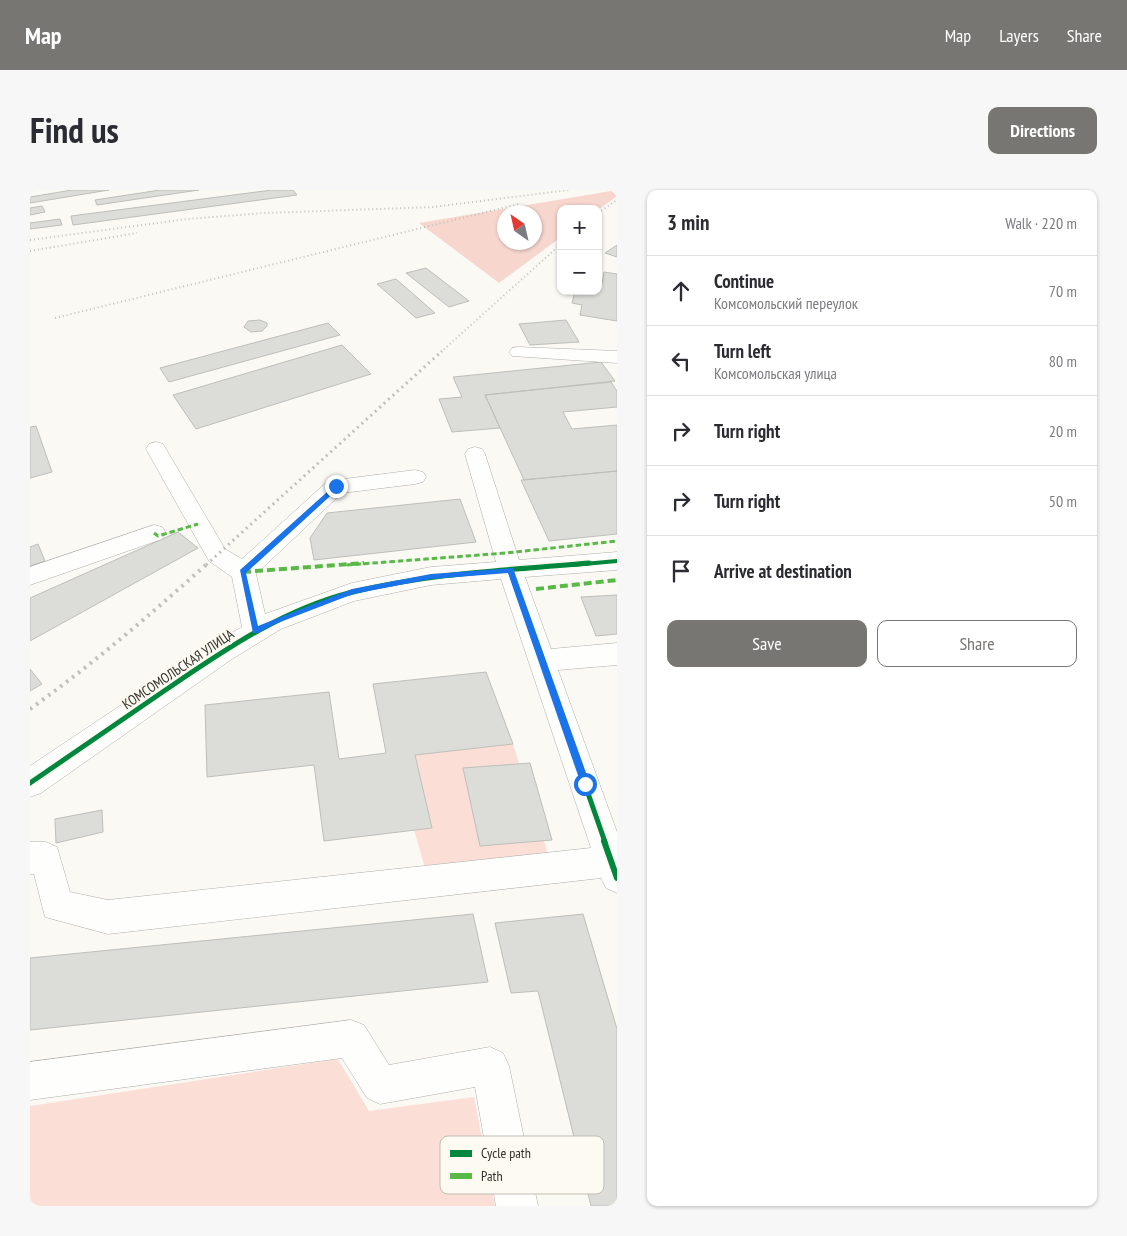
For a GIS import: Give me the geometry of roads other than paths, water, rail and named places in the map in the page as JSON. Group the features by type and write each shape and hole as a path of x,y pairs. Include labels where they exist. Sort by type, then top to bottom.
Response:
{"street":[{"path":"518,352 617,357"},
{"path":"156,449 217,555 243,572 256,631"},
{"path":"30,858 46,858 57,905 108,917 614,870 510,570 475,454"},
{"path":"243,572 336,486 415,477"},
{"path":"30,576 154,533"},
{"path":"30,586 76,560"},
{"name":"КОМСОМОЛЬСКАЯ УЛИЦА","path":"30,783 223,651 272,622 352,592 431,576 617,561"},
{"path":"543,661 617,654"},
{"path":"30,1081 351,1038 380,1085 490,1066 504,1136"}],"railway":[{"path":"30,240 187,219 265,213 433,207 569,190"},
{"path":"602,210 617,200"},
{"path":"55,318 519,204"},
{"path":"30,251 137,233"},
{"path":"441,352 557,248"},
{"path":"206,565 442,351"},
{"path":"30,709 121,639 208,563"}]}
